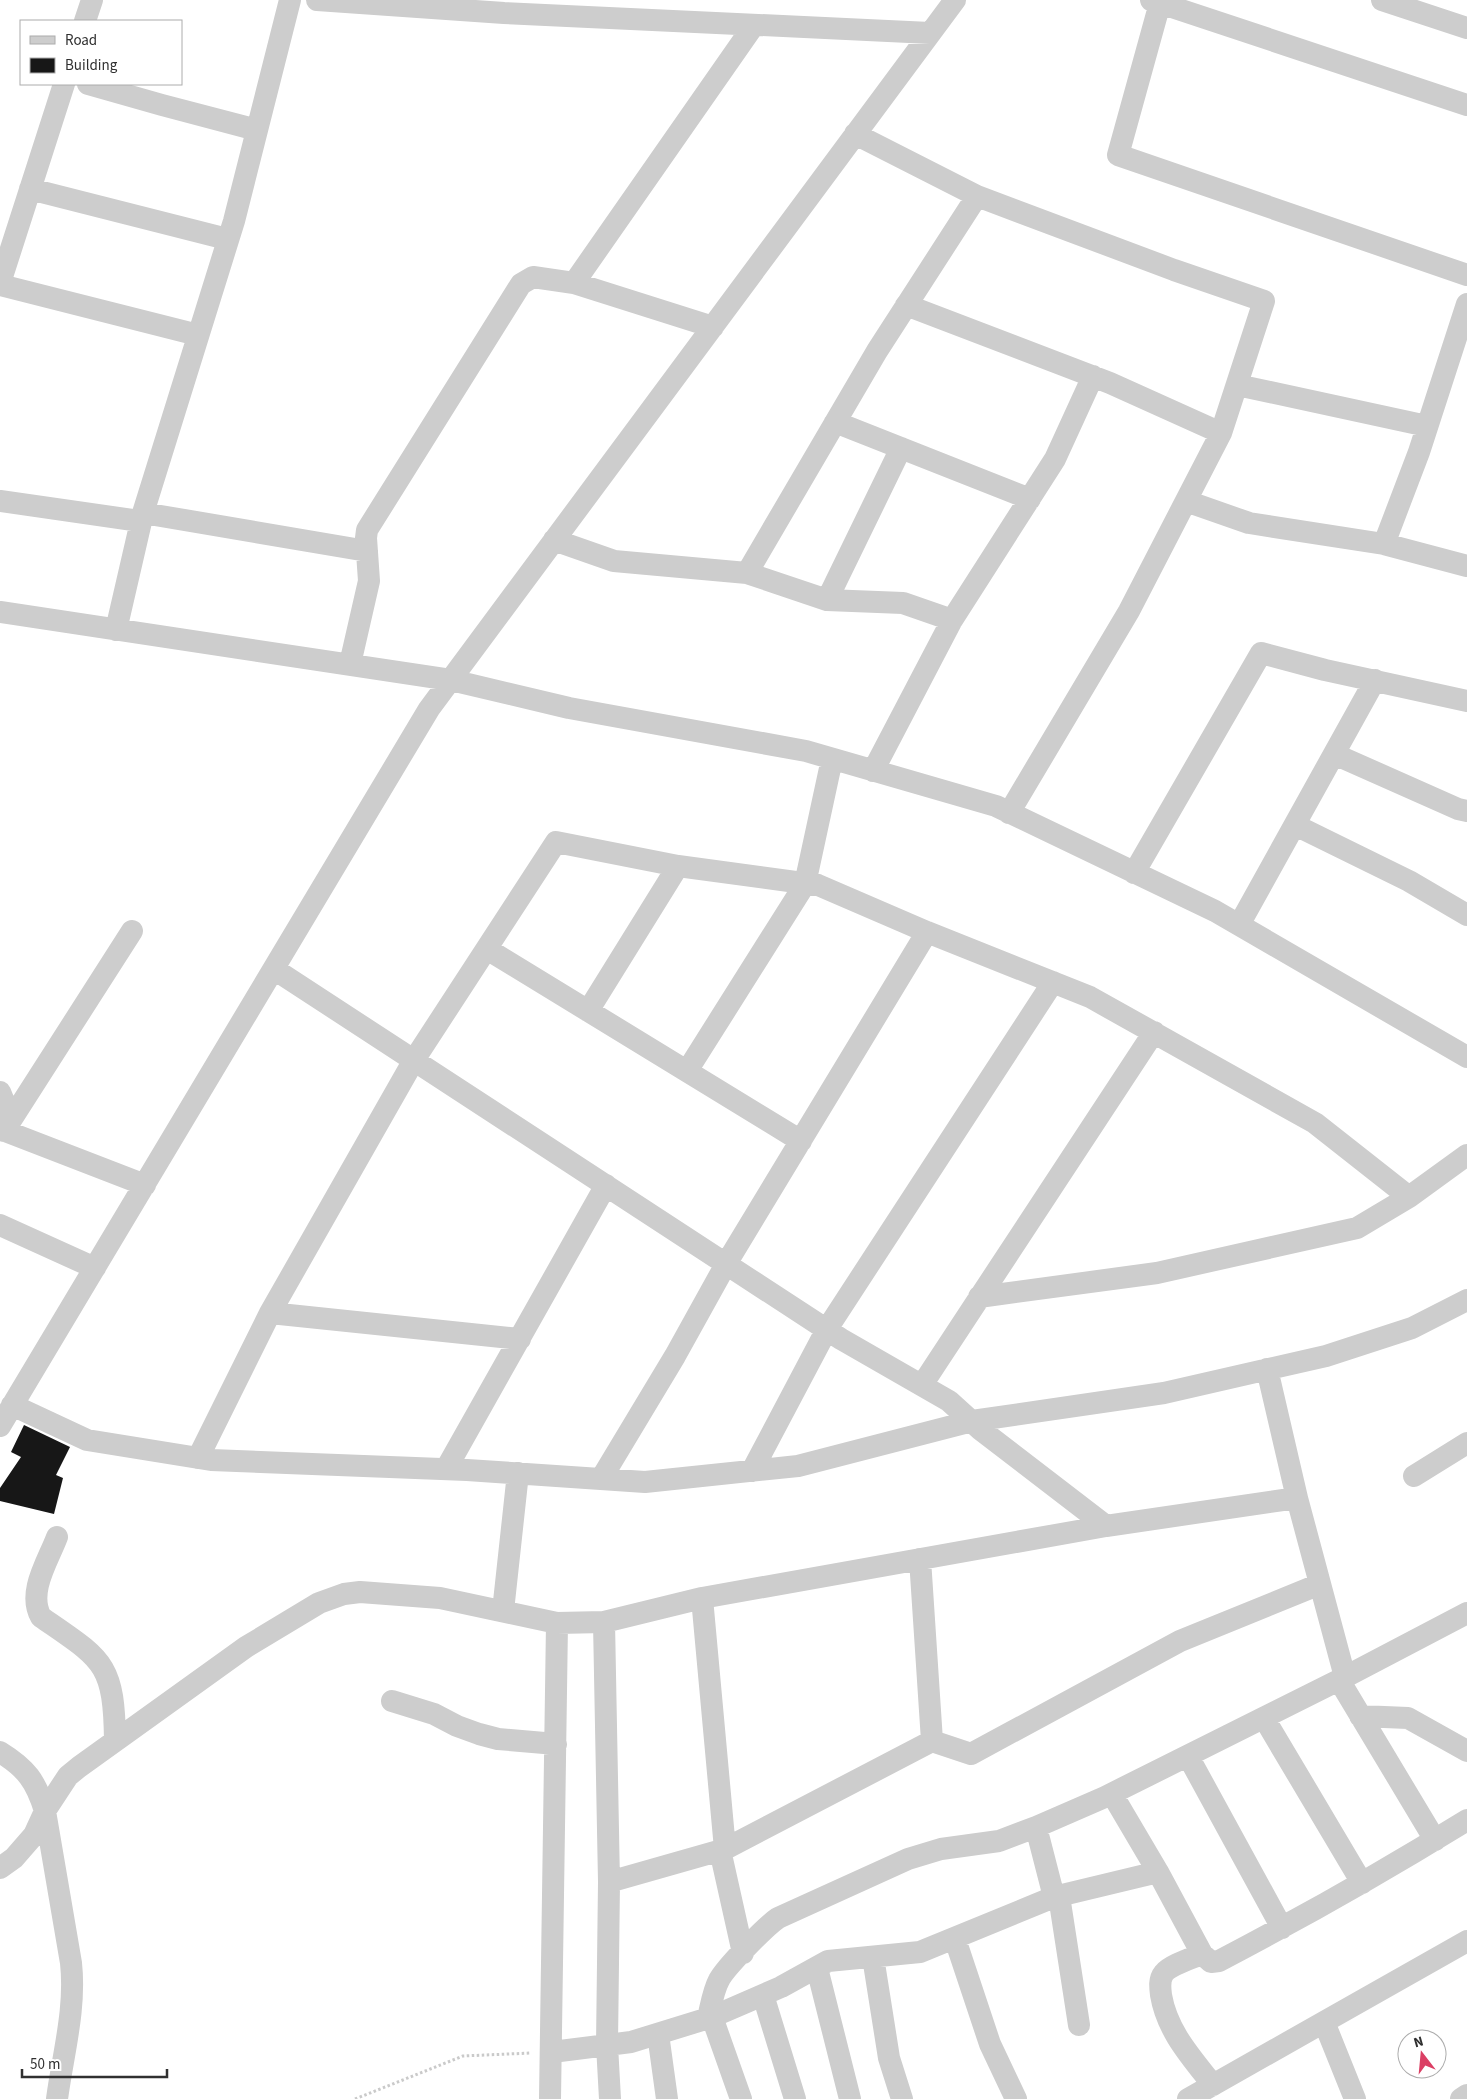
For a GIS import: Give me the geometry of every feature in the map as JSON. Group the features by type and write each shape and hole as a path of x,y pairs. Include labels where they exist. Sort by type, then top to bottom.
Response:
{"street":[{"path":"85,20 92,0"},
{"path":"116,630 142,517 227,239 290,0"},
{"path":"317,0 549,8 754,25 930,34"},
{"path":"0,1426 429,709 955,0"},
{"path":"1382,0 1465,23"},
{"path":"1467,105 1156,1 1118,155 1467,275"},
{"path":"574,283 754,25"},
{"path":"64,85 0,284 198,335"},
{"path":"91,85 162,106 257,130"},
{"path":"855,134 977,196 1174,270 1264,301 1221,433 1129,611 1009,813"},
{"path":"30,189 227,239"},
{"path":"747,573 877,351 977,196"},
{"path":"350,664 369,581 367,530 521,284 533,277 574,283 713,327"},
{"path":"1384,544 1428,426 1467,304"},
{"path":"906,305 1093,376 1221,433"},
{"path":"873,771 952,620 1055,459 1093,376"},
{"path":"1237,385 1428,426"},
{"path":"836,422 1030,499"},
{"path":"827,600 901,448"},
{"path":"0,501 142,517 367,551"},
{"path":"1186,501 1249,523 1384,544 1467,566"},
{"path":"554,540 614,561 747,573 827,600 903,603 952,620"},
{"path":"0,612 451,680 569,708 806,751 996,806 1215,911 1467,1057"},
{"path":"1134,873 1261,653 1467,701"},
{"path":"1239,925 1375,680"},
{"path":"1334,754 1458,810 1467,810"},
{"path":"686,1071 805,884 832,759"},
{"path":"1295,825 1409,881 1467,915"},
{"path":"198,1458 270,1313 414,1060 556,842 678,866 818,885 927,932 1090,997 1315,1123 1408,1197"},
{"path":"588,1011 678,866"},
{"path":"5,1126 132,931"},
{"path":"601,1479 675,1356 726,1264 927,932"},
{"path":"487,949 801,1141"},
{"path":"274,968 827,1329 949,1401 1106,1526"},
{"path":"752,1471 827,1329 1053,982"},
{"path":"922,1385 1154,1032"},
{"path":"0,1092 5,1126"},
{"path":"5,1126 145,1184"},
{"path":"979,1297 1157,1273 1357,1228 1408,1197 1467,1155"},
{"path":"446,1469 606,1186"},
{"path":"3,1231 95,1268"},
{"path":"12,1405 87,1440 198,1458 446,1469 645,1482 798,1466 972,1421 1164,1393 1326,1356 1412,1328 1467,1300"},
{"path":"270,1313 520,1339"},
{"path":"1267,1369 1342,1678 1360,1716 1435,1840"},
{"path":"1414,1476 1467,1443"},
{"path":"503,1611 518,1473"},
{"path":"0,1868 14,1858 34,1835 45,1810 68,1776 246,1647 332,1597 360,1592 440,1598 557,1623 604,1622 702,1598 1106,1526 1297,1498"},
{"path":"57,1537 37,1587 37,1609 41,1616 85,1647 105,1669 111,1685 115,1706 115,1741"},
{"path":"920,1559 932,1741"},
{"path":"609,1882 723,1850 932,1741 971,1754 1180,1641 1320,1584"},
{"path":"702,1598 723,1850 742,1953"},
{"path":"741,2099 710,2017 719,1979 766,1927 778,1918 908,1859 941,1849 999,1841 1112,1794 1264,1718 1467,1612"},
{"path":"604,1622 609,1882 607,2045 610,2099"},
{"path":"550,2099 557,1623"},
{"path":"392,1701 434,1714 457,1726 498,1739 556,1744"},
{"path":"1360,1716 1408,1718 1467,1751"},
{"path":"1264,1718 1362,1883"},
{"path":"0,1752 15,1761 30,1776 39,1790 45,1810 73,1982 72,2006 57,2099"},
{"path":"1188,1756 1282,1928"},
{"path":"1112,1794 1158,1872 1202,1954 1211,1962 1219,1961 1282,1928 1467,1820"},
{"path":"1036,1827 1057,1897 1079,2025"},
{"path":"552,2052 631,2042 658,2034 710,2017 763,1995 792,1982 828,1961 920,1952 1057,1897 1158,1872"},
{"path":"955,1939 990,2044 1016,2099"},
{"path":"1188,2099 1211,2091 1324,2022 1467,1941"},
{"path":"1202,1954 1167,1970 1160,1980 1160,1989 1163,2006 1172,2029 1211,2091"},
{"path":"874,1957 889,2058 902,2099"},
{"path":"817,1968 850,2099"},
{"path":"763,1995 796,2099"},
{"path":"1324,2022 1355,2099"},
{"path":"658,2034 667,2099"},
{"path":"1461,2099 1467,2095"}],"path":[{"path":"356,2099 463,2056 552,2052"}],"building":[{"path":"24,1425 70,1447 56,1475 63,1478 54,1514 0,1501 0,1488 21,1457 11,1452"}]}
